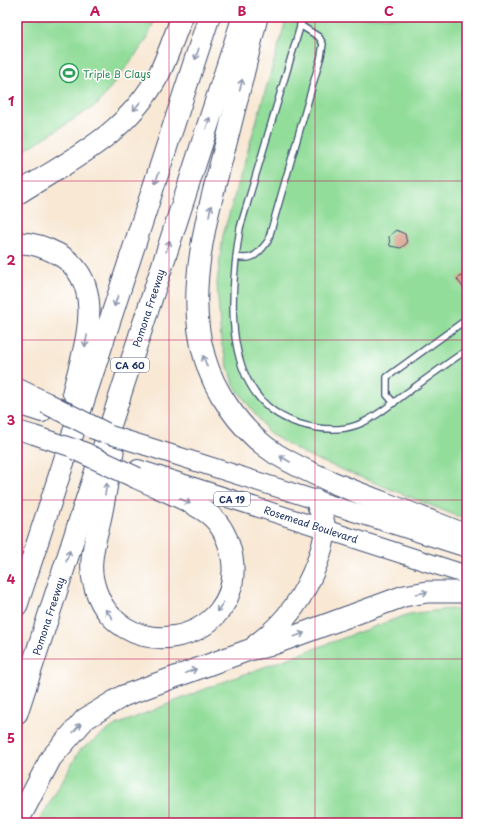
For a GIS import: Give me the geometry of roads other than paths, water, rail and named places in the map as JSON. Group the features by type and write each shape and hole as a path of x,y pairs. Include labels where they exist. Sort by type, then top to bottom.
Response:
{"highway":[{"path":"17,194 108,137 126,120 159,74 182,17"},
{"name":"CA 60","path":"17,605 209,17"},
{"name":"Pomona Freeway","path":"17,713 243,17"},
{"path":"257,17 215,189 197,277 196,307 198,331 202,354 210,375 221,397 236,418 253,436 274,453 320,476 467,536"},
{"path":"17,243 42,246 61,256 77,270 86,290 90,314 86,342 29,569"},
{"path":"75,449 138,474 195,506 210,516 223,529 230,546 233,566 231,585 225,601 214,616 200,628 188,634 174,638 157,638 141,635 123,627 111,618 96,593 92,578 94,545 128,371"},
{"path":"17,389 44,408 105,433"},
{"path":"248,650 283,623 297,604 312,577 324,541 325,528 316,500"},
{"path":"18,823 51,758 85,719 123,696 248,650 268,646 404,596 427,592 467,592"}],"main road":[{"path":"17,405 44,408"},
{"path":"17,430 75,449"},
{"name":"CA 19","path":"105,433 467,548"},
{"name":"Rosemead Boulevard","path":"138,474 325,528 467,575"}],"lane":[{"path":"303,17 240,228 233,286 234,326 238,357 249,382 266,405 284,418 308,426 334,429 356,425 379,413 467,350"},
{"path":"236,257 246,260 252,258 268,241 321,56 323,44 319,37 300,25"},
{"path":"394,403 387,395 387,377 467,319"}],"place":[{"name":"Triple B Clays","path":"69,73"}]}
